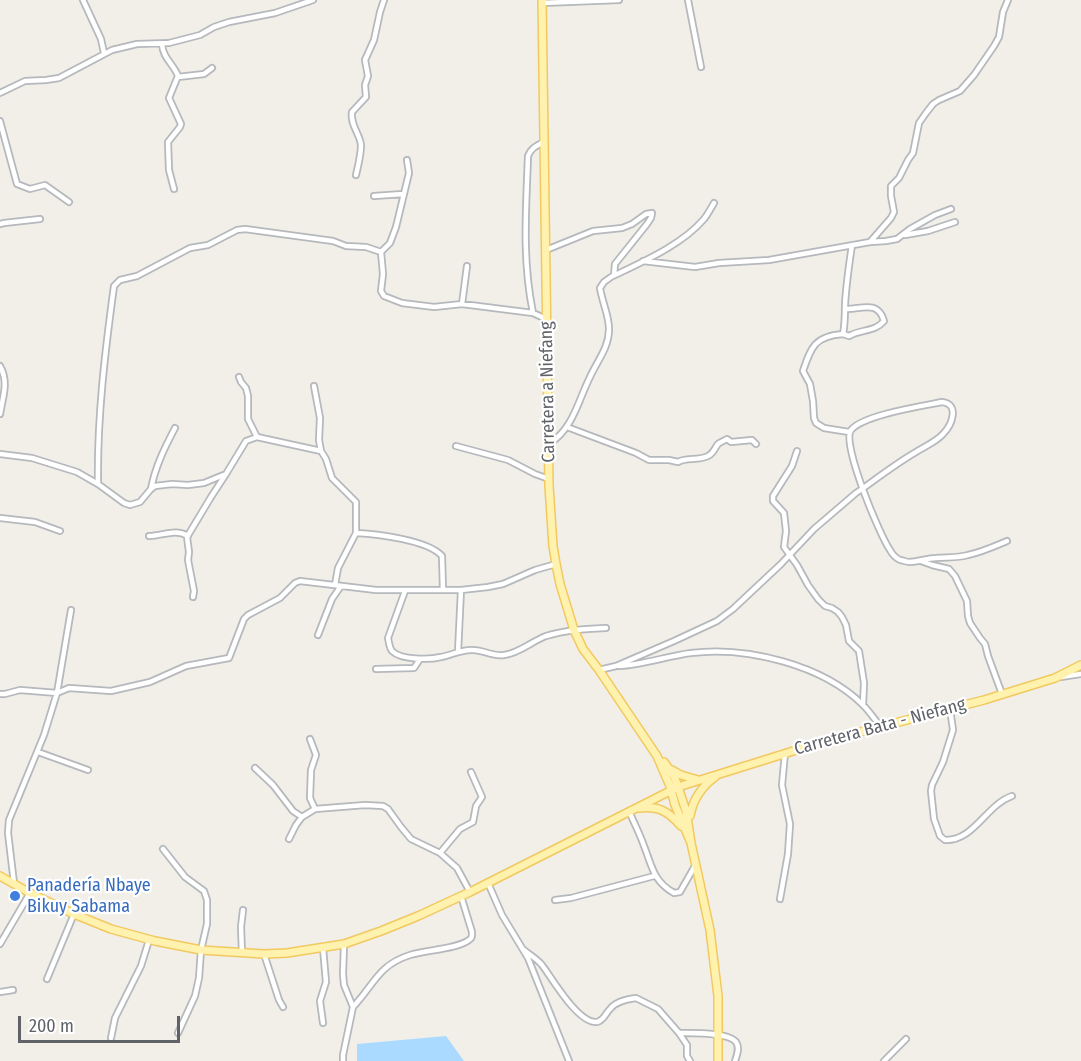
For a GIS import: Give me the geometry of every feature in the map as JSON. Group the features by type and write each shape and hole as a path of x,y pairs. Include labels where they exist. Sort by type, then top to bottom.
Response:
{"main road":[{"name":"Carretera a Niefang","path":"542,2 549,479 550,518 556,564 574,630 583,649 657,756"},
{"name":"Carretera Bata - Niefang","path":"0,876 74,914 111,929 149,940 201,950 264,954 287,953 344,944 381,931 470,892 675,788 785,753 1055,678 1081,665"},
{"path":"657,756 674,772 699,780"},
{"path":"657,756 667,778 675,788 689,822"},
{"path":"664,762 674,776 675,805 691,843"},
{"path":"718,1061 716,964 691,843 689,822 691,808 697,795 707,783 722,772"},
{"path":"660,796 665,791 667,778"},
{"path":"631,810 651,807 659,809 669,814 687,835"}],"street":[{"path":"83,0 102,39 104,53"},
{"path":"0,93 25,81 59,78 104,53 119,48 137,44 162,44 200,35 229,22 275,13 313,0"},
{"path":"356,175 361,148 351,115 366,97 365,85 368,76 365,60 374,40 384,0"},
{"path":"542,2 619,0"},
{"path":"688,0 702,67"},
{"path":"870,242 894,212 891,186 899,178 908,159 914,153 919,123 933,104 960,91 974,75 999,37 1003,12 1008,0"},
{"path":"162,44 164,54 176,69 178,77 169,98 181,124 168,142 169,170 174,189"},
{"path":"178,77 204,74 212,68"},
{"path":"0,121 17,184 30,189 45,186 69,202"},
{"path":"533,313 526,270 528,156 534,147 544,142"},
{"path":"381,252 390,243 398,221 409,173 407,160"},
{"path":"374,196 403,194"},
{"path":"549,444 558,438 567,427 607,342 609,329 600,288 604,282 665,249 690,232 705,218 714,203"},
{"path":"902,236 935,215 951,209"},
{"path":"546,250 593,231 622,228 652,213 647,224 615,264 614,275"},
{"path":"0,224 40,219"},
{"path":"643,261 695,267 769,260 870,242 886,242 955,222"},
{"path":"98,484 98,442 106,346 114,286 120,280 137,276 190,248 208,245 237,230 245,229 333,241 346,246 366,247 381,252"},
{"path":"843,334 852,245"},
{"path":"381,252 383,274 381,291 384,296 395,302 434,307 462,304 533,313 547,319"},
{"path":"462,304 467,266"},
{"path":"846,309 867,306 874,308 880,312 884,321 874,329 860,331 849,336 843,334 830,336 820,340 808,357 803,372 810,384 816,423 824,428 849,432"},
{"path":"0,366 6,382 0,414"},
{"path":"239,376 246,388 248,418 256,436"},
{"path":"314,386 320,418 321,451 332,478 356,502 356,533 338,568 338,586 318,635"},
{"path":"616,666 717,621 733,609 814,529 862,489 943,435 948,428 953,407 949,403 942,402 869,419 849,432 849,440 862,489 865,499 890,550 900,560 908,562 969,555 1007,541"},
{"path":"567,427 649,460 678,462 682,459 706,457 713,452 718,443 727,439 731,442 752,440 756,444"},
{"path":"151,489 163,452 175,428"},
{"path":"194,597 187,538 246,441 256,436 321,451"},
{"path":"456,446 508,460 549,479"},
{"path":"797,451 792,466 773,495 773,501 784,513 786,531 784,547 818,599 842,617 849,641 859,651 864,683 863,705"},
{"path":"0,454 32,458 77,472 130,505 140,502 155,486 204,483 226,474"},
{"path":"0,518 35,522 60,531"},
{"path":"149,536 181,531 188,536"},
{"path":"356,533 423,544 433,549 442,556 444,591"},
{"path":"919,560 949,569 955,576 967,600 970,623 985,644 1002,694"},
{"path":"0,693 20,690 57,693 69,688 111,691 150,682 186,666 228,658 244,619 280,598 300,581 376,590 461,590 503,584 535,570 556,564"},
{"path":"458,652 461,590"},
{"path":"405,591 388,638 392,651 401,656 420,659 440,658 474,650 504,655 549,635 574,630 606,628"},
{"path":"14,883 8,833 9,820 38,752 57,693 71,610"},
{"path":"599,670 692,653 730,651 768,656 812,672 838,686 863,705 881,727"},
{"path":"376,669 414,668 420,659"},
{"path":"1055,678 1081,674"},
{"path":"950,709 953,730 931,791 934,819 940,836 945,840 951,840 966,834 998,803 1012,796"},
{"path":"310,739 316,755 312,770 310,798 315,809"},
{"path":"38,752 88,770"},
{"path":"780,899 788,854 790,824 782,785 785,753"},
{"path":"255,768 273,785 293,811 302,817"},
{"path":"440,853 460,830 473,822 476,806 482,797 471,772"},
{"path":"289,839 302,817 315,809 383,806 411,838 440,853 457,868 470,892"},
{"path":"631,810 654,876 667,889 674,893 680,892 696,864"},
{"path":"163,849 185,877 204,891 207,900 207,924 201,950 199,978 195,996 178,1033"},
{"path":"555,900 571,898 654,876"},
{"path":"488,883 502,915 528,958 569,1061"},
{"path":"0,944 30,893"},
{"path":"344,1061 353,1007 386,967 411,955 470,940 472,932 461,896"},
{"path":"242,953 243,910"},
{"path":"47,979 74,914"},
{"path":"111,1038 115,1018 141,966 149,940"},
{"path":"344,944 344,985 353,1007"},
{"path":"323,948 326,982 320,1002 323,1023"},
{"path":"524,950 541,963 582,1017 596,1022 605,1017 610,1008 636,998 658,1009 687,1045 687,1056 690,1061"},
{"path":"264,954 283,1008"},
{"path":"0,992 13,990"},
{"path":"679,1033 719,1035 730,1038 738,1046 735,1061"},
{"path":"884,1061 906,1039"}],"water":[{"path":"446,1036 464,1061 357,1061 357,1044"}],"place":[{"name":"Panadería Nbaye Bikuy Sabama","path":"15,896"}]}
